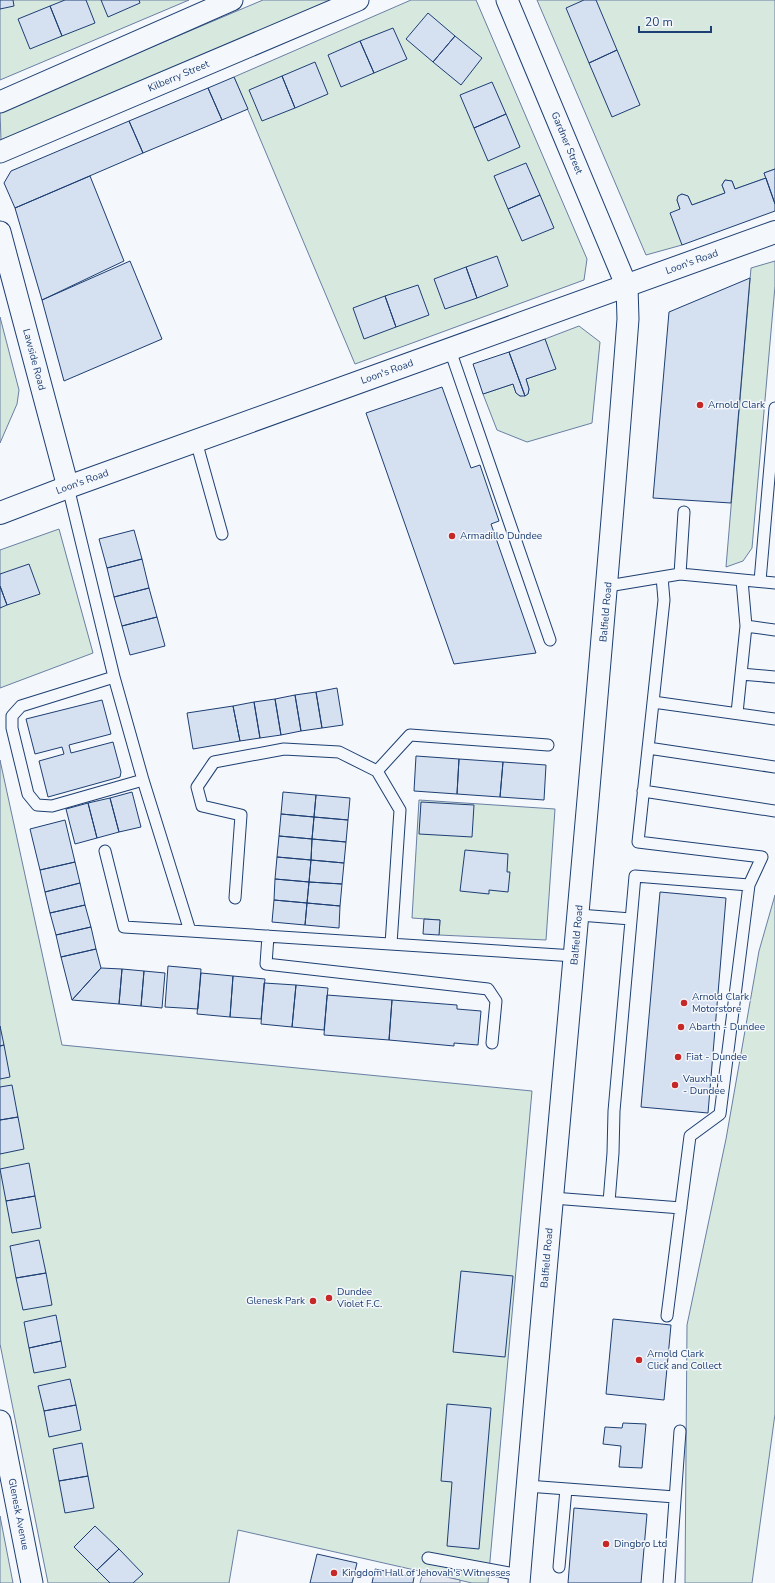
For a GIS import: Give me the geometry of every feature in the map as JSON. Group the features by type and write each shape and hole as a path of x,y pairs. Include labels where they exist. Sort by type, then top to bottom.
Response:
{"street":[{"path":"0,102 232,0"},
{"name":"Kilberry Street","path":"0,152 358,0"},
{"name":"Gardner Street","path":"507,0 627,287"},
{"name":"Lawside Road","path":"0,232 68,487"},
{"name":"Loon's Road","path":"0,514 68,487 627,287 775,232"},
{"name":"Balfield Road","path":"519,1579 608,586 628,319 627,287"},
{"name":"Glenesk Avenue","path":"0,1421 32,1583"}],"lane":[{"path":"450,350 550,640"},
{"path":"760,581 770,523 775,408"},
{"path":"196,441 222,534"},
{"path":"68,487 114,677 143,780 190,931"},
{"path":"680,574 684,512"},
{"path":"608,586 680,574 775,583"},
{"path":"662,577 664,600 638,842 762,857 749,885 720,1114 690,1136 667,1316"},
{"path":"737,713 746,626 742,580"},
{"path":"746,626 775,630"},
{"path":"741,674 775,677"},
{"path":"114,677 21,706 12,716 12,728 28,794 37,805 52,806 143,780"},
{"path":"653,702 775,719"},
{"path":"377,771 410,735 548,745"},
{"path":"648,748 775,767"},
{"path":"235,898 241,815 202,806 196,787 214,762 284,749 339,752 377,771 400,810 391,944"},
{"path":"643,791 775,811"},
{"path":"105,851 124,926 575,956"},
{"path":"609,1202 613,1153 614,1111 635,876 749,885"},
{"path":"579,915 631,919"},
{"path":"268,936 266,964 488,989 496,1001 492,1043"},
{"path":"553,1198 681,1208"},
{"path":"669,1583 680,1431"},
{"path":"527,1486 675,1497"},
{"path":"559,1567 566,1489"},
{"path":"428,1558 519,1579"}],"shaded area":[{"path":"0,0 189,0 0,80"},
{"path":"263,0 335,0 1,141 0,111"},
{"path":"411,0 476,0 587,259 584,280 355,364 234,77"},
{"path":"537,0 775,0 775,169 764,173 766,178 735,189 732,181 725,180 722,185 725,193 692,205 688,196 681,194 677,200 680,209 682,245 646,255"},
{"path":"775,261 775,286 752,548 743,561 726,567 751,268"},
{"path":"0,317 19,390 17,404 0,443"},
{"path":"579,326 600,342 592,423 527,442 497,430 483,394 513,384 516,393 520,396 528,394 529,389 526,379 555,369 545,339"},
{"path":"59,529 93,653 0,688 0,550"},
{"name":"Glenesk Park","path":"0,760 62,1045 532,1091 488,1583 472,1583 238,1530 229,1583 48,1583 0,1344"},
{"path":"419,800 555,809 546,940 439,935 440,920 412,918"},
{"path":"775,895 775,1414 752,1583 685,1583 687,1325 726,1139 759,951"},
{"path":"0,1516 13,1583 0,1583"},
{"path":"423,1572 460,1580 460,1583 420,1583"}],"building":[{"path":"0,0 13,0 14,6 0,9"},
{"path":"65,0 86,0 95,23 62,36 50,6"},
{"path":"101,0 139,0 140,3 108,17"},
{"path":"584,0 596,0 617,50 589,63 566,8"},
{"path":"50,6 62,36 30,49 18,19"},
{"path":"428,13 455,36 433,62 406,39"},
{"path":"393,28 407,59 374,73 360,41"},
{"path":"455,36 482,58 461,85 433,62"},
{"path":"360,41 374,73 341,87 328,55"},
{"path":"617,50 640,105 612,117 589,63"},
{"path":"315,62 328,94 295,108 282,76"},
{"path":"282,76 295,108 262,121 249,90"},
{"path":"234,77 248,109 222,120 208,88"},
{"path":"492,82 506,114 474,128 460,95"},
{"path":"208,88 222,120 143,153 129,121"},
{"path":"506,114 520,147 488,161 474,128"},
{"path":"129,121 143,153 15,208 4,183 11,171"},
{"path":"526,163 540,195 508,209 494,176"},
{"path":"775,169 775,204 764,173"},
{"path":"90,176 124,261 42,300 15,208"},
{"path":"766,178 775,204 775,211 682,245 670,213 680,209 677,200 678,196 682,194 688,196 692,205 725,193 722,185 725,180 732,181 735,189"},
{"path":"540,195 554,228 522,241 508,209"},
{"path":"497,256 508,286 477,298 466,267"},
{"path":"130,261 162,339 64,381 42,300"},
{"path":"466,267 477,298 445,309 434,279"},
{"name":"Arnold Clark","path":"750,278 731,503 653,498 669,312"},
{"path":"418,285 429,315 396,327 385,296"},
{"path":"385,296 396,327 364,339 353,308"},
{"path":"545,339 556,369 526,379 529,389 528,394 525,396 509,352"},
{"path":"509,352 525,396 520,396 516,393 513,384 483,394 473,364"},
{"name":"Armadillo Dundee","path":"442,387 471,468 480,465 499,521 491,524 536,653 454,664 366,413"},
{"path":"134,530 142,559 107,568 99,539"},
{"path":"142,559 149,588 114,597 107,568"},
{"path":"29,564 40,594 7,605 0,586 0,574"},
{"path":"0,586 7,605 0,608"},
{"path":"149,588 157,617 122,626 114,597"},
{"path":"157,617 165,646 130,655 122,626"},
{"path":"337,688 343,725 322,728 316,692"},
{"path":"316,692 322,728 301,731 295,695"},
{"path":"295,695 301,731 281,735 275,699"},
{"path":"275,699 281,735 260,738 254,702"},
{"path":"102,700 111,734 69,745 71,753 113,742 121,772 120,777 48,797 39,761 64,754 62,747 35,754 26,719"},
{"path":"254,702 260,738 240,741 233,706"},
{"path":"233,706 240,741 193,749 187,713"},
{"path":"416,756 459,759 457,794 414,791"},
{"path":"459,759 503,762 500,797 457,794"},
{"path":"503,762 546,765 544,800 500,797"},
{"path":"132,792 141,827 119,832 110,798"},
{"path":"283,792 316,795 314,817 281,814"},
{"path":"316,795 350,798 348,820 314,817"},
{"path":"110,798 119,832 97,838 88,803"},
{"path":"421,802 474,805 472,837 419,834"},
{"path":"88,803 97,838 75,844 66,809"},
{"path":"281,814 314,817 312,839 279,836"},
{"path":"314,817 348,820 346,842 312,839"},
{"path":"65,820 75,862 40,870 30,829"},
{"path":"279,836 312,839 311,860 277,857"},
{"path":"312,839 346,842 344,863 311,860"},
{"path":"465,850 508,854 507,872 510,872 508,892 489,890 489,894 460,891"},
{"path":"277,857 311,860 309,882 275,879"},
{"path":"311,860 344,863 342,884 309,882"},
{"path":"75,862 80,883 45,892 40,870"},
{"path":"275,879 309,882 307,903 274,900"},
{"path":"309,882 342,884 340,906 307,903"},
{"path":"80,883 85,905 50,913 45,892"},
{"name":"Arnold Clark Motorstore","path":"660,892 726,898 708,1113 641,1107"},
{"path":"274,900 307,903 305,925 272,922"},
{"path":"307,903 340,906 339,928 305,925"},
{"path":"85,905 91,927 56,935 50,913"},
{"path":"424,919 440,920 439,935 423,934"},
{"path":"91,927 96,949 61,957 56,935"},
{"path":"96,949 101,968 72,1000 61,957"},
{"path":"168,966 201,969 198,1009 165,1007"},
{"path":"101,968 122,969 119,1004 72,1000"},
{"path":"122,969 144,971 141,1006 119,1004"},
{"path":"144,971 165,973 162,1008 141,1006"},
{"path":"201,973 233,976 230,1017 197,1014"},
{"path":"233,976 265,979 261,1019 230,1017"},
{"path":"264,983 296,985 292,1027 261,1024"},
{"path":"296,985 328,988 324,1030 292,1027"},
{"path":"327,995 392,1000 389,1040 324,1035"},
{"path":"392,1000 457,1005 457,1009 481,1011 478,1045 454,1043 454,1046 389,1040"},
{"path":"0,1026 4,1045 0,1046"},
{"path":"4,1045 10,1077 0,1079 0,1046"},
{"path":"12,1085 18,1117 0,1120 0,1087"},
{"path":"18,1117 24,1149 0,1154 0,1120"},
{"path":"29,1163 35,1196 6,1201 0,1169"},
{"path":"35,1196 41,1228 12,1233 6,1201"},
{"path":"39,1240 46,1273 16,1278 10,1246"},
{"path":"461,1271 513,1276 505,1357 453,1352"},
{"path":"46,1273 52,1305 23,1310 16,1278"},
{"path":"56,1315 61,1341 29,1348 24,1322"},
{"name":"Arnold Clark Click and Collect","path":"613,1319 671,1325 664,1400 606,1394"},
{"path":"61,1341 66,1367 34,1373 29,1348"},
{"path":"70,1379 76,1405 44,1411 38,1386"},
{"path":"447,1404 491,1408 479,1549 447,1546 452,1482 441,1481"},
{"path":"76,1405 81,1430 49,1437 44,1411"},
{"path":"623,1423 646,1424 642,1468 619,1467 621,1446 603,1444 605,1427 622,1428"},
{"path":"82,1443 88,1476 59,1481 53,1449"},
{"path":"88,1476 94,1508 65,1513 59,1481"},
{"path":"574,1508 647,1514 641,1583 568,1583"},
{"path":"95,1526 119,1549 97,1570 74,1547"},
{"path":"119,1549 143,1574 133,1583 110,1583 97,1570"},
{"name":"Kingdom Hall of Jehovah's Witnesses","path":"317,1554 357,1563 352,1583 310,1583"},
{"path":"375,1569 414,1577 413,1583 372,1583"}],"place":[{"name":"Arnold Clark","path":"700,405"},
{"name":"Armadillo Dundee","path":"452,536"},
{"name":"Arnold Clark Motorstore","path":"684,1003"},
{"name":"Abarth - Dundee","path":"681,1027"},
{"name":"Fiat - Dundee","path":"678,1057"},
{"name":"Vauxhall - Dundee","path":"675,1085"},
{"name":"Dundee Violet F.C.","path":"329,1298"},
{"name":"Glenesk Park","path":"313,1301"},
{"name":"Arnold Clark Click and Collect","path":"639,1360"},
{"name":"Dingbro Ltd","path":"606,1544"},
{"name":"Kingdom Hall of Jehovah's Witnesses","path":"334,1573"}]}
